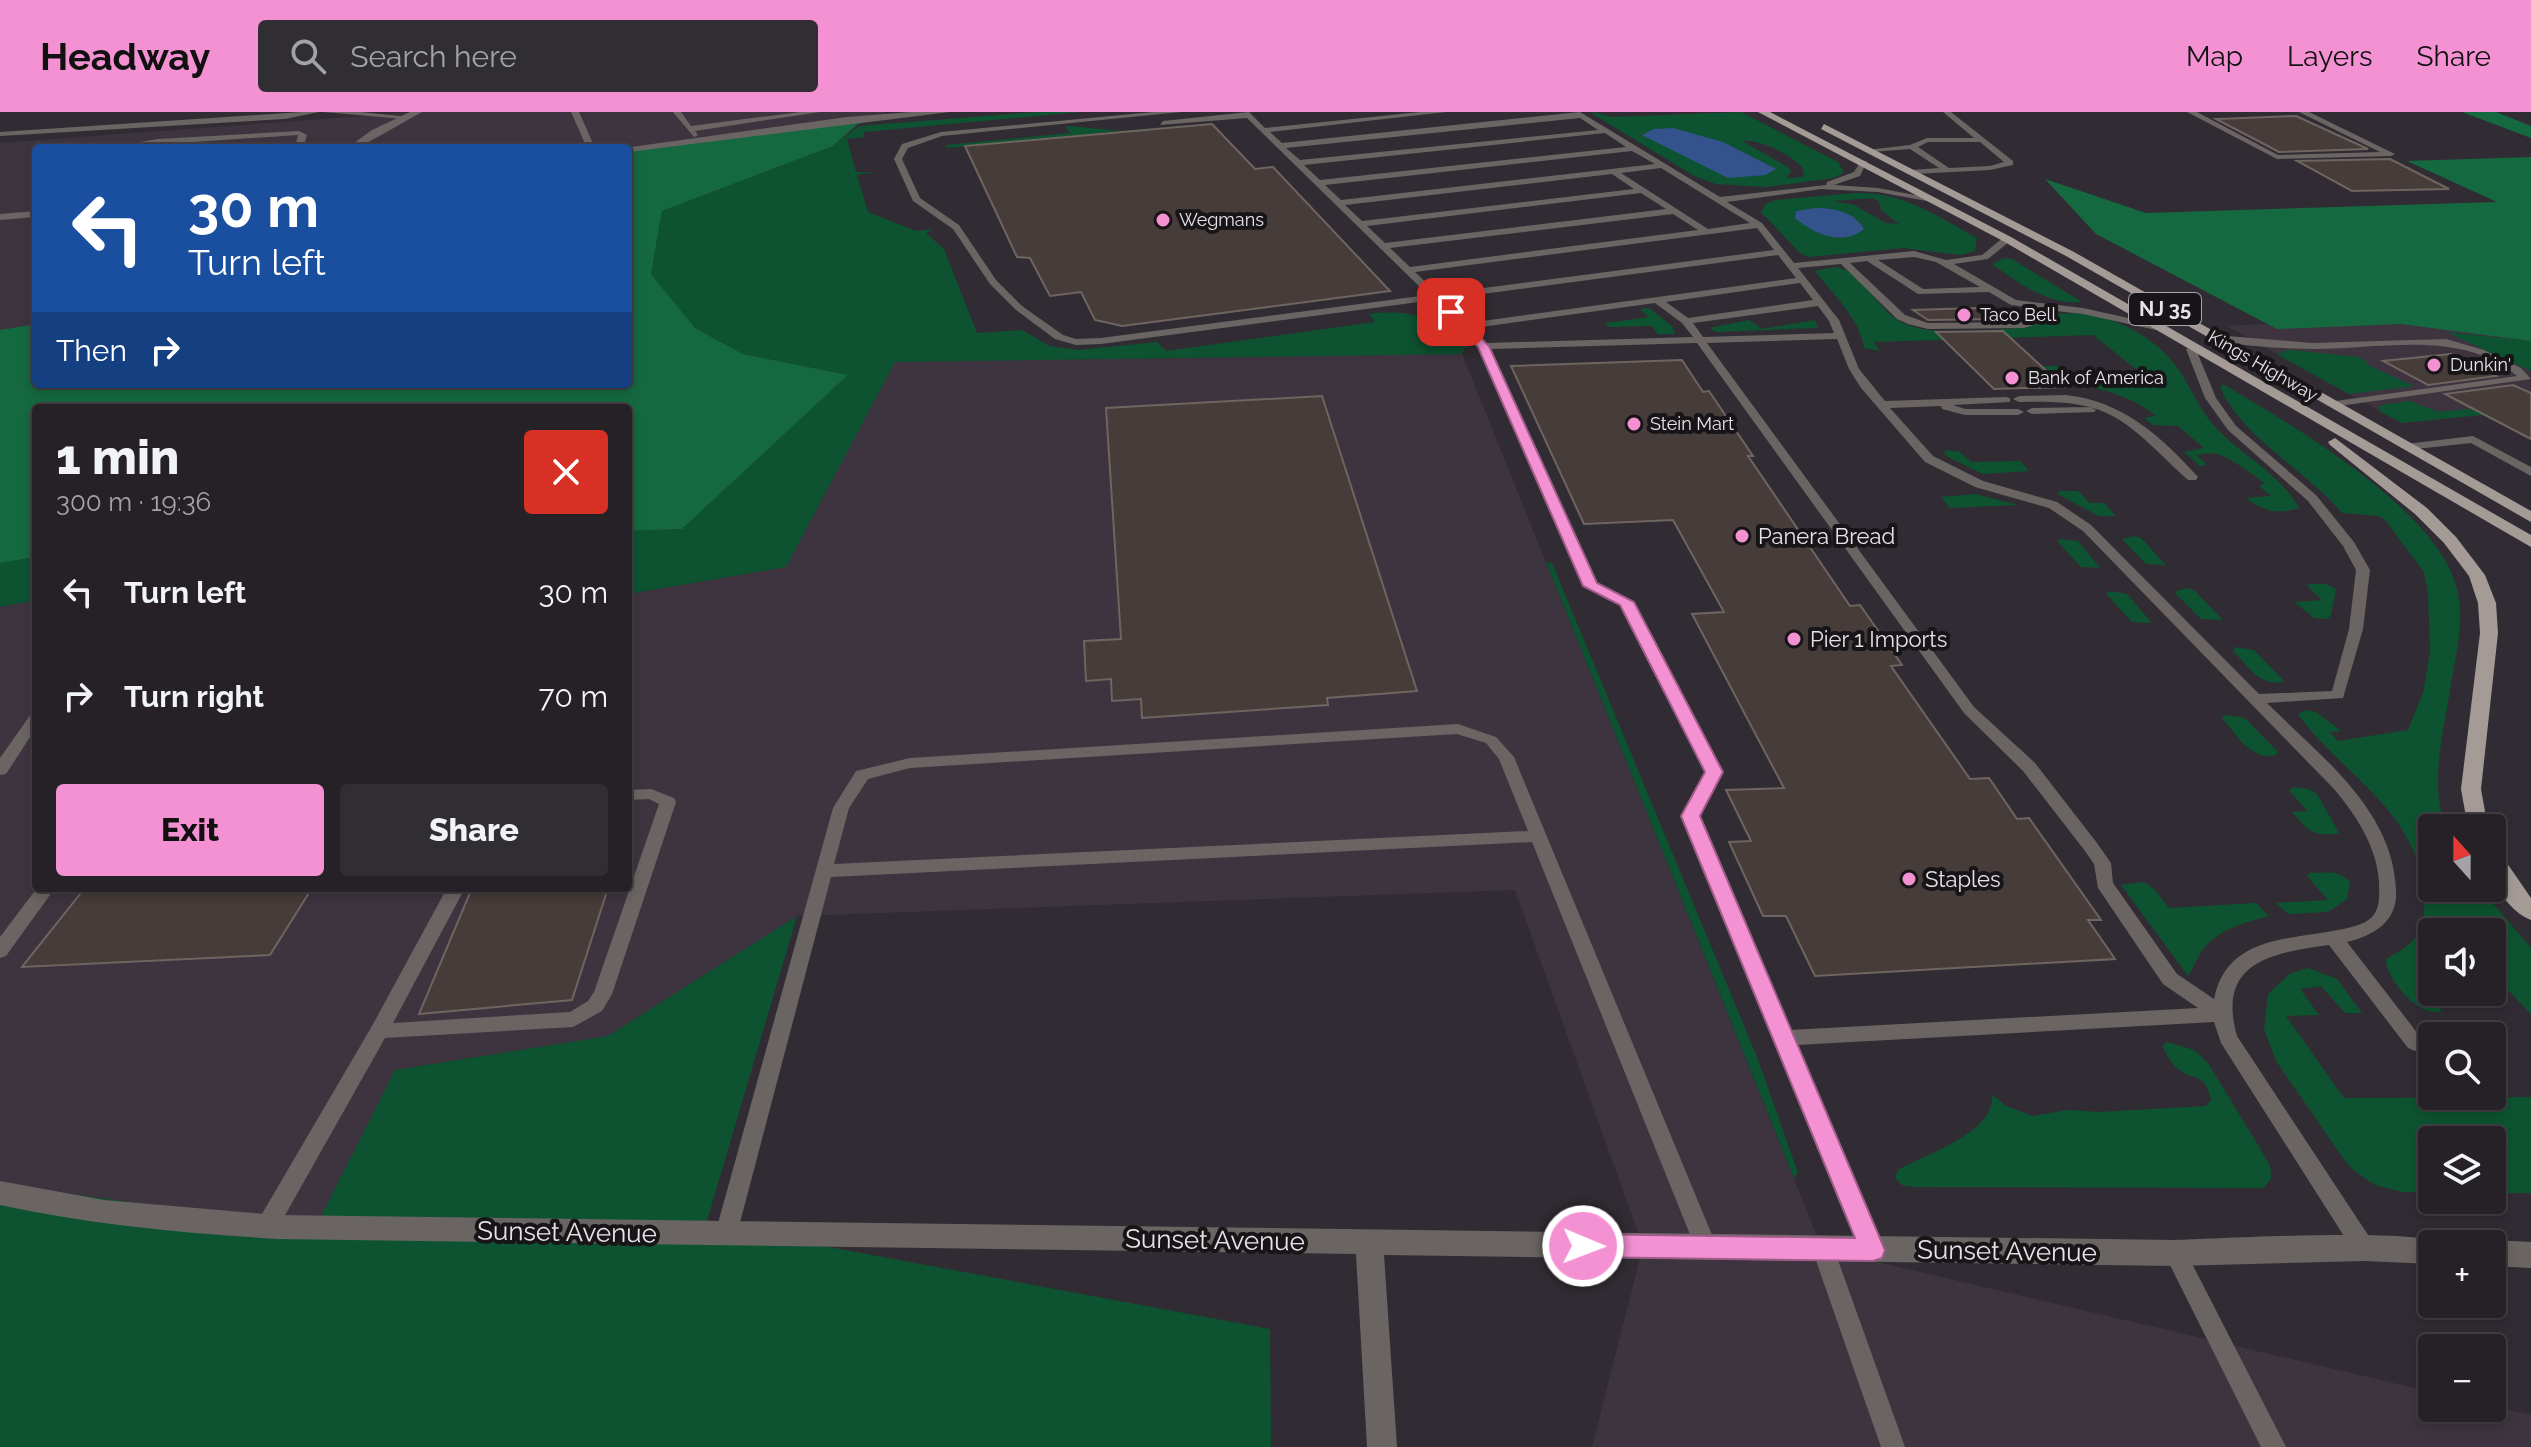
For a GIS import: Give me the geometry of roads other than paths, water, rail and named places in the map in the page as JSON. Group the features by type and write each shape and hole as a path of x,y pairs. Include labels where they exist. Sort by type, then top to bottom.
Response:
{"main road":[{"name":"Kings Highway","path":"1763,112 2007,239 2191,349 2531,542"},
{"name":"Kings Highway","path":"1803,117 2070,254 2531,517"},
{"path":"2278,398 2421,511 2450,540 2477,575 2487,603 2489,633 2471,789 2475,814"},
{"path":"2506,881 2531,912"}],"street":[{"path":"359,144 417,112"},
{"path":"632,148 856,116 945,112"},
{"path":"0,217 32,214"},
{"name":"Sunset Avenue","path":"0,1193 61,1207 141,1219 267,1226 1873,1250 2175,1253 2364,1248 2418,1250"},
{"path":"1369,1242 1382,1447"},
{"path":"2506,1254 2531,1255"}],"lane":[{"path":"0,134 285,117 315,112"},
{"path":"327,112 404,117"},
{"path":"575,112 589,144"},
{"path":"677,112 698,140"},
{"path":"689,129 816,112"},
{"path":"1177,112 927,137 905,146 898,159 916,199 956,227 993,282 1019,308 1059,337 1076,342 1781,252"},
{"path":"1263,130 1442,112"},
{"path":"1914,172 1990,168 2010,163 1947,112"},
{"path":"2191,112 2277,157 2391,154 2303,112"},
{"path":"1078,121 1123,127 1247,114 1484,346 1591,586 1626,602 1714,772 1691,816 1873,1250"},
{"path":"1280,146 1578,114 1759,225 1822,302 1859,378 1914,444 1940,467 1979,484 2053,505 2087,528 2346,796 2367,821 2381,853 2390,889 2389,906 2379,923 2362,933 2282,943 2249,955 2231,976 2221,998 2221,1014 2228,1038 2364,1248"},
{"path":"1298,163 1607,131"},
{"path":"137,144 299,133 303,135 300,144"},
{"path":"1871,150 1912,147 1927,140 1981,140"},
{"path":"1912,147 1946,169"},
{"path":"1317,183 1634,148"},
{"path":"1719,200 1821,187 1850,178 1864,163"},
{"path":"1338,203 1662,166"},
{"path":"1613,171 1707,232"},
{"path":"1821,187 1878,190 1932,199"},
{"path":"1360,224 1643,190"},
{"path":"1383,246 1674,211"},
{"path":"1408,270 1759,225"},
{"path":"1945,263 1985,257 2007,239"},
{"path":"1792,266 1914,254 1945,263 2014,303 2064,308 2156,327"},
{"path":"1867,257 1921,292 1987,290"},
{"path":"1842,260 1901,317 1928,326 2024,325 2033,322 2036,314 2032,307"},
{"path":"1466,326 1804,280"},
{"path":"1657,300 1686,321 1969,710 2029,767 2102,863 2104,884 2170,979 2221,1014"},
{"path":"1686,321 1822,302"},
{"path":"1484,346 1840,336"},
{"path":"2215,338 2374,355 2456,349 2501,370 2494,374 2458,378 2443,391"},
{"path":"2312,346 2446,342 2480,352 2517,370 2526,378 2332,404"},
{"path":"2191,349 2211,398 2232,428 2285,472 2329,519 2363,570 2356,629 2338,695 2255,699"},
{"path":"1880,405 1929,402 1965,412 2060,398 2091,402 2112,410 2192,477"},
{"path":"2032,411 2112,410"},
{"path":"2406,447 2473,439 2531,472"},
{"path":"0,770 32,723"},
{"path":"726,1234 841,808 862,775 910,763 1458,729 1491,740 1506,757 1706,1247"},
{"path":"379,1031 573,1019 595,1006 603,994 668,802 651,794 632,795"},
{"path":"823,871 1538,836"},
{"path":"0,951 43,892"},
{"path":"267,1226 379,1031 454,892"},
{"path":"2334,938 2415,1043"},
{"path":"1784,1038 2221,1014"},
{"path":"1823,1249 1893,1447"},
{"path":"2175,1253 2274,1447"}],"water":[{"path":"1673,128 1723,142 1776,169 1765,175 1728,178 1642,135 1654,129"},
{"path":"1816,208 1843,212 1864,229 1838,238 1819,233 1795,218 1796,211"}],"place":[{"name":"Wegmans","path":"1163,220"},
{"name":"Taco Bell","path":"1964,315"},
{"name":"Dunkin'","path":"2434,365"},
{"name":"Bank of America","path":"2012,378"},
{"name":"Stein Mart","path":"1634,424"},
{"name":"Panera Bread","path":"1742,536"},
{"name":"Pier 1 Imports","path":"1794,639"},
{"name":"Staples","path":"1909,879"}]}
